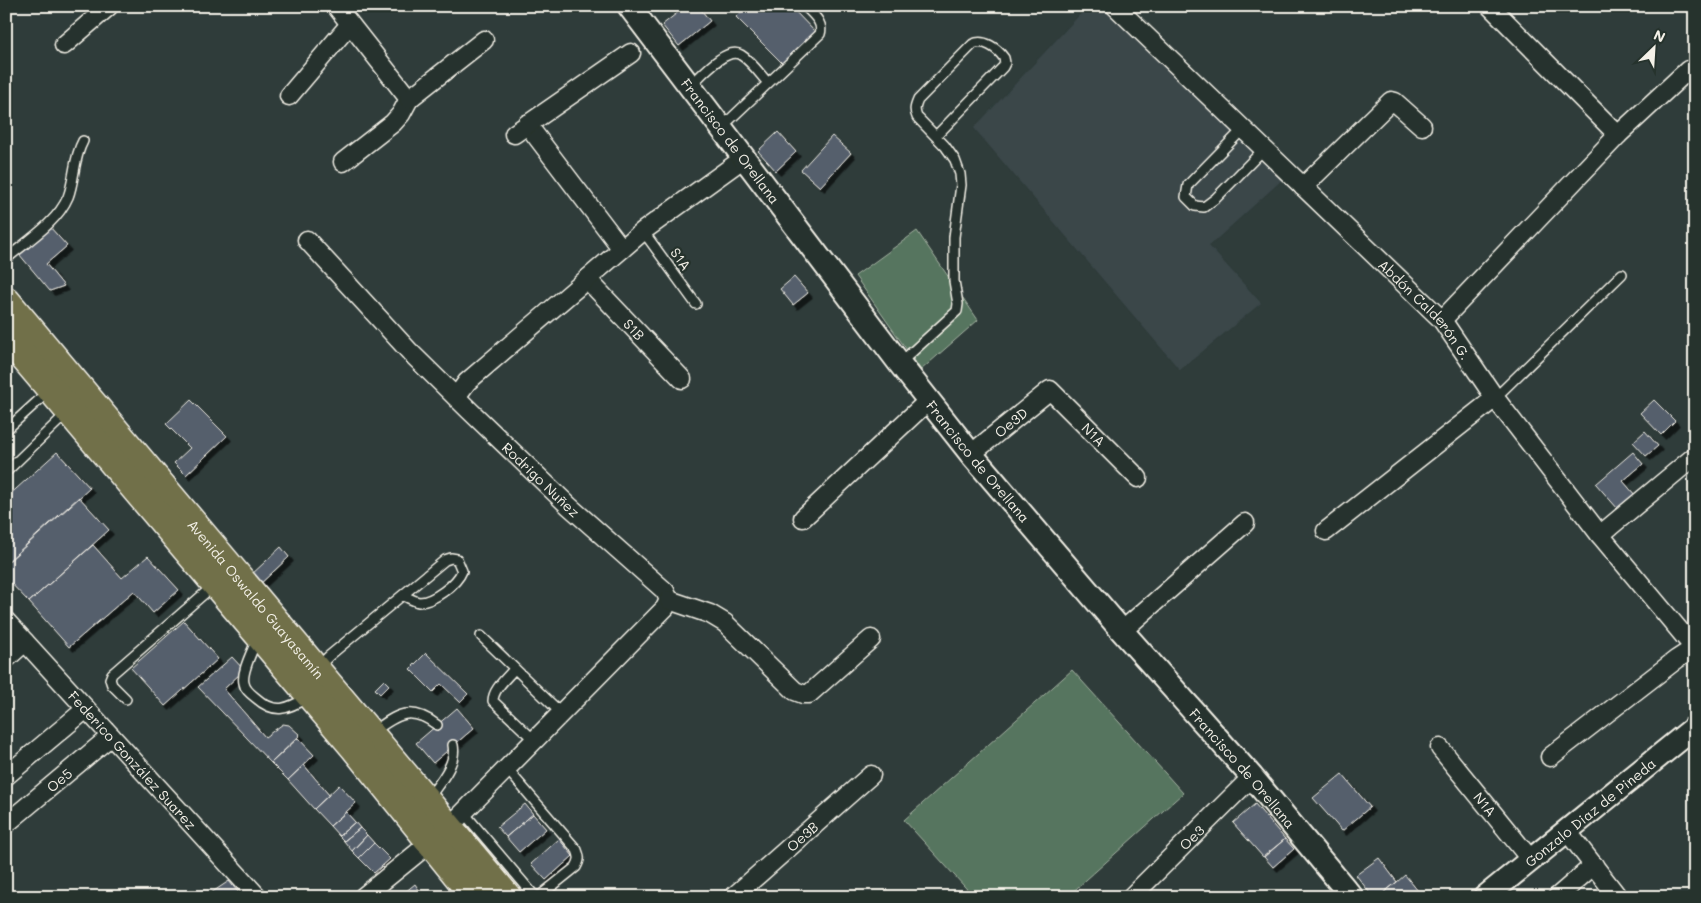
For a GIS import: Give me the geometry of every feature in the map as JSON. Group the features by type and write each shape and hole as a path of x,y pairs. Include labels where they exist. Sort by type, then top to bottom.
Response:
{"main road":[{"name":"Avenida Oswaldo Guayasamín","path":"6,301 507,897"},
{"name":"Avenida Oswaldo Guayasamín","path":"12,347 51,389 311,696 448,828 475,897"}],"street":[{"path":"64,45 109,6"},
{"path":"336,6 409,99"},
{"name":"Abdón Calderón G.","path":"1115,6 1442,320 1495,398 1600,535 1694,648"},
{"path":"1490,6 1618,135"},
{"name":"Francisco de Orellana","path":"634,8 744,158 900,364 971,454 1122,631 1252,777 1352,897"},
{"path":"289,96 350,24"},
{"path":"344,162 393,122 409,99 484,40"},
{"path":"622,249 520,129 631,54"},
{"path":"1442,320 1618,135 1688,70"},
{"path":"1303,187 1390,101 1396,102 1422,126"},
{"path":"456,397 467,382 643,231 744,158"},
{"name":"Rodrigo Nuñez","path":"307,240 410,352 569,506 665,591 669,600"},
{"name":"S1B","path":"587,279 682,379"},
{"name":"Oe3D","path":"971,454 1050,390"},
{"name":"N1A","path":"1050,390 1138,478"},
{"path":"1326,531 1495,398"},
{"path":"803,518 929,400"},
{"path":"1600,535 1695,456"},
{"path":"1122,631 1245,523"},
{"path":"362,897 448,828 665,608 669,600 710,614 725,623 795,691 802,694 809,694 871,640"},
{"name":"Federico González Suarez","path":"6,622 258,897"},
{"path":"6,659 25,642"},
{"path":"1550,757 1677,658 1694,648"},
{"path":"6,776 86,709"},
{"name":"Gonzalo Diaz de Pineda","path":"1485,897 1695,727"},
{"name":"Oe5","path":"6,824 111,736"},
{"name":"N1A","path":"1440,748 1530,860"},
{"name":"Oe3B","path":"733,897 871,775"},
{"name":"Oe3","path":"1131,897 1252,777"},
{"path":"1567,831 1618,897"},
{"path":"1557,897 1594,865"}],"lane":[{"path":"721,127 820,34 822,29 820,22 804,6"},
{"path":"900,364 957,311 958,304 954,281 954,237 961,185 960,174 955,160 936,136 917,117 915,107 918,100 973,44 978,42 988,44 1004,58 1005,63 1003,67 936,136"},
{"path":"690,86 720,59 727,54 733,53 740,54 747,60 768,83"},
{"path":"1243,129 1188,185 1186,196 1195,206 1204,207 1216,198 1264,149"},
{"path":"6,259 62,208 68,195 77,152 83,141"},
{"name":"S1A","path":"643,231 696,304"},
{"path":"1495,398 1622,274"},
{"path":"6,430 51,389"},
{"path":"6,472 69,411"},
{"path":"315,669 445,560 457,559 462,571 460,576 447,589 435,597 420,602 404,596"},
{"path":"126,699 112,685 110,679 112,674 215,584"},
{"path":"259,634 244,673 244,683 247,691 263,705 274,709 286,709 311,696"},
{"path":"481,636 561,714"},
{"path":"514,669 496,690 493,701 535,740"},
{"path":"370,735 399,714 412,713 427,717 437,725"},
{"path":"426,802 453,760 455,752 453,745"},
{"path":"448,828 536,895 541,895 576,867 580,856 577,850 507,769"}],"shaded area":[{"path":"1088,6 1101,6 1284,178 1209,246 1261,303 1180,370 974,128"}],"green space":[{"path":"917,231 978,320 921,370 855,276"},
{"path":"1072,670 1183,793 1067,897 974,897 904,820"}],"building":[{"path":"686,6 698,6 710,21 679,46 662,25"},
{"path":"747,6 790,6 817,34 785,66 736,17"},
{"path":"778,132 796,152 776,171 758,151"},
{"path":"832,136 851,153 820,187 801,170"},
{"path":"50,227 67,246 46,264 64,286 50,291 19,254"},
{"path":"794,277 808,293 793,305 780,289"},
{"path":"191,400 227,436 186,475 174,463 190,448 166,424"},
{"path":"1654,400 1675,421 1661,435 1640,413"},
{"path":"1645,431 1658,446 1646,456 1633,442"},
{"path":"57,452 90,488 9,561 6,558 6,498"},
{"path":"1633,452 1643,464 1623,481 1635,495 1618,509 1596,484"},
{"path":"79,497 109,530 29,602 6,578 6,563"},
{"path":"93,545 122,578 148,556 179,590 153,613 134,591 69,647 29,602"},
{"path":"281,547 289,557 258,586 250,576"},
{"path":"184,621 218,659 165,706 131,668"},
{"path":"426,653 468,694 460,702 441,684 433,692 410,669"},
{"path":"232,657 244,670 224,689 265,737 283,724 289,725 300,735 271,763 198,687"},
{"path":"384,680 389,685 380,694 375,689"},
{"path":"457,708 474,728 433,763 416,743"},
{"path":"298,738 314,755 288,780 271,763"},
{"path":"304,765 329,795 314,809 288,780"},
{"path":"1342,774 1370,807 1342,831 1313,798"},
{"path":"339,785 356,803 330,826 314,809"},
{"path":"525,804 533,814 506,837 497,827"},
{"path":"1255,804 1285,839 1263,857 1233,823"},
{"path":"346,812 355,822 339,836 330,826"},
{"path":"533,814 546,829 519,852 506,837"},
{"path":"355,822 360,828 344,841 339,836"},
{"path":"360,828 367,835 352,851 344,841"},
{"path":"367,835 374,843 359,858 352,851"},
{"path":"559,839 573,856 546,880 531,864"},
{"path":"1285,839 1294,849 1273,867 1264,857"},
{"path":"374,843 390,859 374,873 359,858"},
{"path":"1379,858 1397,882 1378,897 1373,897 1356,875"},
{"path":"1405,875 1423,897 1378,897 1397,882"},
{"path":"229,881 242,897 205,897"},
{"path":"415,884 421,893 416,897 399,897"}]}
